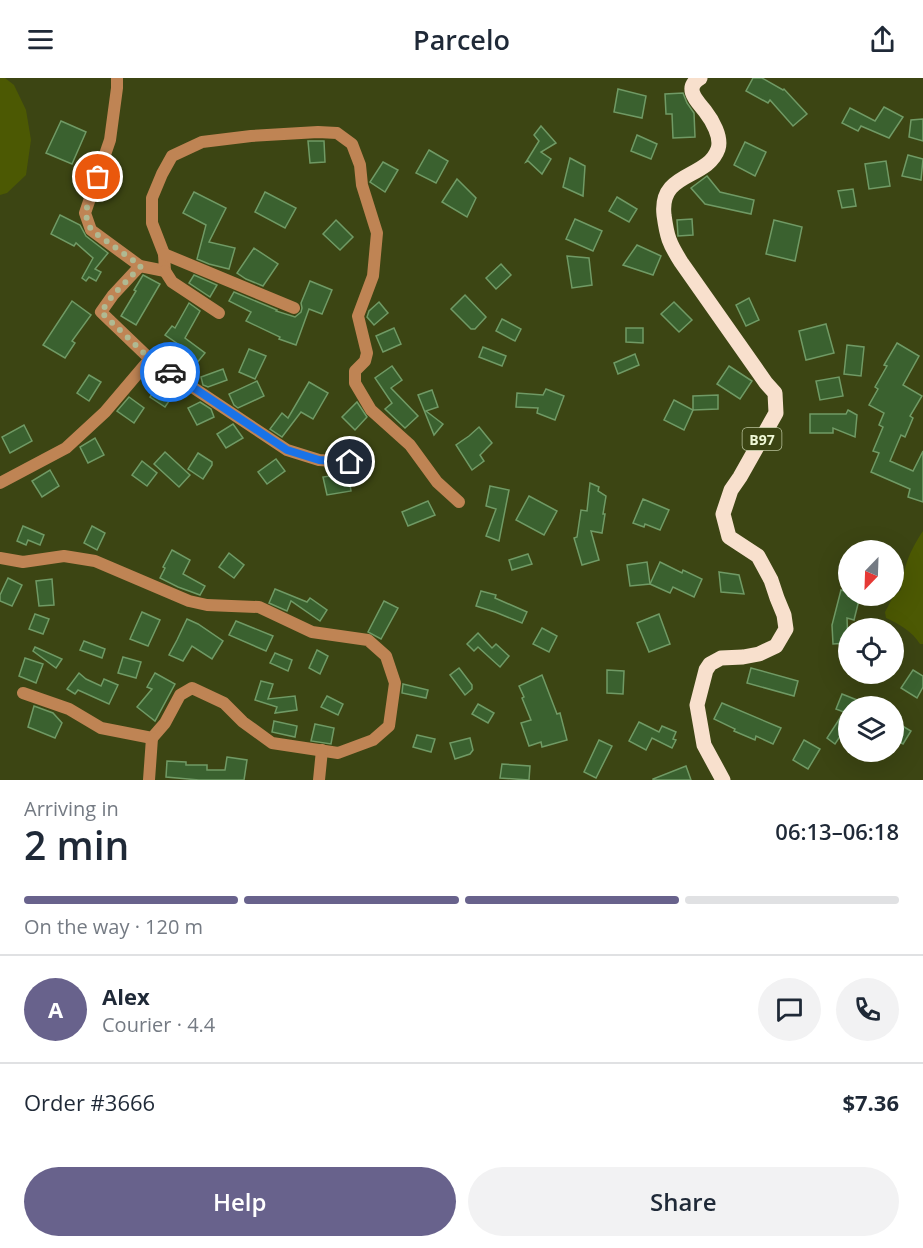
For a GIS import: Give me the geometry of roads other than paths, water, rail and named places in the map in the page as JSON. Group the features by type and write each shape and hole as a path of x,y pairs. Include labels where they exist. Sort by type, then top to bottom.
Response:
{"main road":[{"name":"B97","path":"700,78 692,87 694,99 707,113 718,135 720,142 718,151 711,160 669,189 664,211 666,229 669,244 766,384 775,393 776,413 740,477 730,490 723,514 729,537 758,556 771,580 784,615 786,628 776,646 759,654 721,658 705,670 697,705 704,745 723,780"}],"street":[{"path":"117,78 110,140 85,213 91,230 141,266 165,272"},
{"path":"219,313 172,282 165,272 164,255 152,223 152,198 172,156 202,142 251,136 337,133 352,144 360,165 362,185 377,233 373,276 358,316 367,353 365,361 355,371 355,384 371,410 410,445 437,482 459,502"},
{"path":"164,255 294,308"},
{"path":"141,266 113,295 101,312 150,359 287,450 319,460 350,462"},
{"path":"0,483 66,448 105,412 150,359"},
{"path":"0,558 23,562 64,556 95,561 189,601 207,605 259,607 312,632 368,640 386,656 395,682 389,726 373,740 338,753 272,742 243,722 224,703 192,688 180,695 165,723 152,738 149,780"},
{"path":"23,693 69,709 101,728 152,738"},
{"path":"319,780 322,750"}]}
